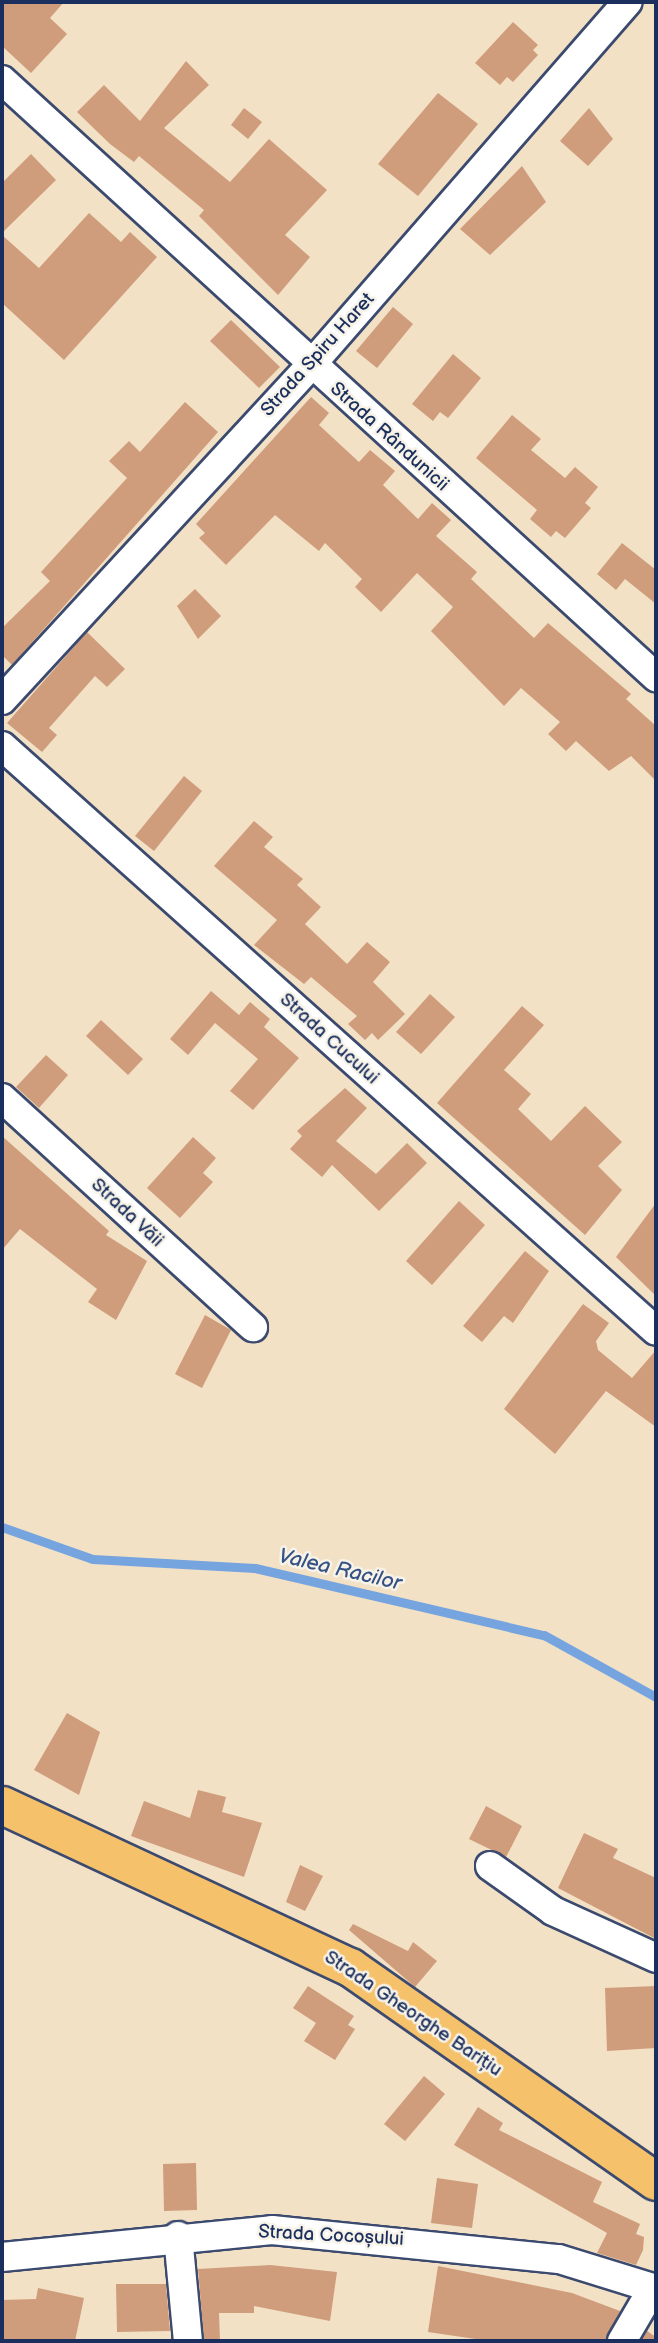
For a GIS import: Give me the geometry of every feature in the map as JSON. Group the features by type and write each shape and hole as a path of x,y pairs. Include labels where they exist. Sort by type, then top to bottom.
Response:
{"main road":[{"name":"Strada Gheorghe Barițiu","path":"2,1805 351,1967 656,2181"}],"street":[{"name":"Strada Spiru Haret","path":"2,700 310,366 627,2"},
{"name":"Strada Rândunicii","path":"2,80 310,366 656,677"},
{"name":"Strada Cucului","path":"2,746 656,1331"},
{"name":"Strada Văii","path":"2,1098 253,1327"},
{"path":"490,1866 553,1911 656,1958"},
{"name":"Strada Cocoșului","path":"2,2257 178,2236 272,2230 461,2245 559,2259 655,2288"},
{"path":"178,2236 188,2341"},
{"path":"622,2341 655,2288"}],"building":[{"path":"2,2 64,2 50,18 67,34 31,73 2,46"},
{"path":"513,22 538,45 533,50 538,55 513,82 507,77 500,85 475,63"},
{"path":"186,61 209,85 164,128 230,182 269,139 327,190 285,235 310,257 278,295 199,216 204,210 139,156 134,162 110,144 77,112 104,85 140,121"},
{"path":"438,93 478,124 418,196 378,164"},
{"path":"244,108 262,122 248,139 231,125"},
{"path":"589,108 613,139 588,166 560,141"},
{"path":"31,154 56,180 2,233 2,183"},
{"path":"522,166 546,202 490,255 460,229"},
{"path":"89,213 121,242 130,232 157,257 64,360 2,303 2,235 39,268"},
{"path":"393,307 413,324 377,368 356,351"},
{"path":"231,320 280,367 259,388 210,341"},
{"path":"453,354 481,378 448,418 440,412 433,421 412,404"},
{"path":"311,397 329,413 319,425 359,462 370,450 395,471 383,485 418,519 432,503 451,520 436,536 477,572 471,579 534,638 548,623 631,694 626,699 656,726 656,781 631,756 609,771 576,741 566,751 548,734 560,722 521,688 504,706 431,631 453,607 417,573 381,612 355,587 362,579 325,543 319,551 275,515 226,565 199,538 205,533 196,524"},
{"path":"185,402 218,432 12,665 2,655 2,628 50,581 41,572 127,478 109,461 129,441 140,452"},
{"path":"512,415 541,439 531,450 565,478 575,467 598,487 585,503 591,508 565,538 556,531 551,537 530,519 537,510 476,458"},
{"path":"622,543 656,570 656,604 625,579 616,590 597,574"},
{"path":"195,589 221,616 198,639 177,606"},
{"path":"87,632 125,669 107,687 95,676 49,728 57,735 42,752 7,723"},
{"path":"184,776 202,791 154,851 135,836"},
{"path":"254,821 273,837 264,847 303,879 297,885 321,907 305,924 347,964 367,942 390,962 373,982 405,1014 378,1040 372,1033 365,1040 348,1024 357,1016 311,977 304,984 254,945 277,920 214,866"},
{"path":"211,991 239,1015 250,1002 270,1019 264,1027 299,1058 253,1110 230,1091 258,1059 215,1023 188,1055 170,1039"},
{"path":"430,994 455,1017 421,1054 396,1032"},
{"path":"522,1006 544,1025 504,1070 531,1094 518,1109 551,1141 585,1106 622,1142 598,1166 622,1190 585,1235 437,1103"},
{"path":"101,1020 143,1059 128,1075 86,1036"},
{"path":"46,1055 68,1075 39,1108 16,1087"},
{"path":"345,1088 367,1108 336,1141 376,1174 407,1143 427,1163 379,1211 332,1165 322,1177 290,1149 302,1136 297,1131"},
{"path":"2,1136 109,1231 106,1235 147,1261 116,1320 88,1302 97,1289 20,1229 2,1250"},
{"path":"193,1137 216,1158 203,1173 213,1182 180,1218 147,1188"},
{"path":"459,1201 485,1225 432,1285 406,1261"},
{"path":"656,1203 656,1296 616,1257"},
{"path":"525,1251 549,1271 513,1323 504,1316 482,1342 463,1326"},
{"path":"583,1304 609,1323 596,1341 598,1350 632,1378 656,1350 656,1427 606,1391 555,1454 504,1409"},
{"path":"205,1315 231,1330 202,1388 175,1374"},
{"path":"67,1713 100,1732 79,1795 34,1770"},
{"path":"198,1790 226,1797 222,1812 262,1823 244,1877 131,1836 144,1801 190,1818"},
{"path":"486,1806 522,1826 506,1857 469,1839"},
{"path":"584,1833 618,1849 613,1858 656,1878 656,1939 558,1888"},
{"path":"300,1865 323,1876 305,1911 286,1902"},
{"path":"353,1924 408,1951 413,1942 437,1961 415,1987 349,1930"},
{"path":"308,1986 354,2016 348,2025 355,2029 335,2060 304,2041 316,2023 293,2008"},
{"path":"656,1986 656,2048 607,2051 605,1988"},
{"path":"424,2076 445,2094 405,2141 384,2124"},
{"path":"478,2107 503,2123 499,2130 602,2182 593,2202 640,2224 636,2234 644,2237 643,2250 636,2265 597,2253 607,2233 454,2145"},
{"path":"196,2163 197,2210 164,2211 163,2164"},
{"path":"437,2178 478,2184 472,2228 431,2223"},
{"path":"270,2265 337,2272 330,2321 254,2306 254,2313 219,2313 220,2341 204,2341 198,2269"},
{"path":"438,2266 572,2293 620,2311 605,2341 489,2341 428,2332"},
{"path":"116,2284 166,2284 170,2331 117,2332"},
{"path":"38,2288 84,2298 75,2341 2,2341 2,2300 36,2299"},
{"path":"647,2331 656,2337 656,2341 641,2341"}],"waterway":[{"name":"Valea Racilor","path":"2,1527 93,1559 255,1568 544,1635 656,1697"}]}
